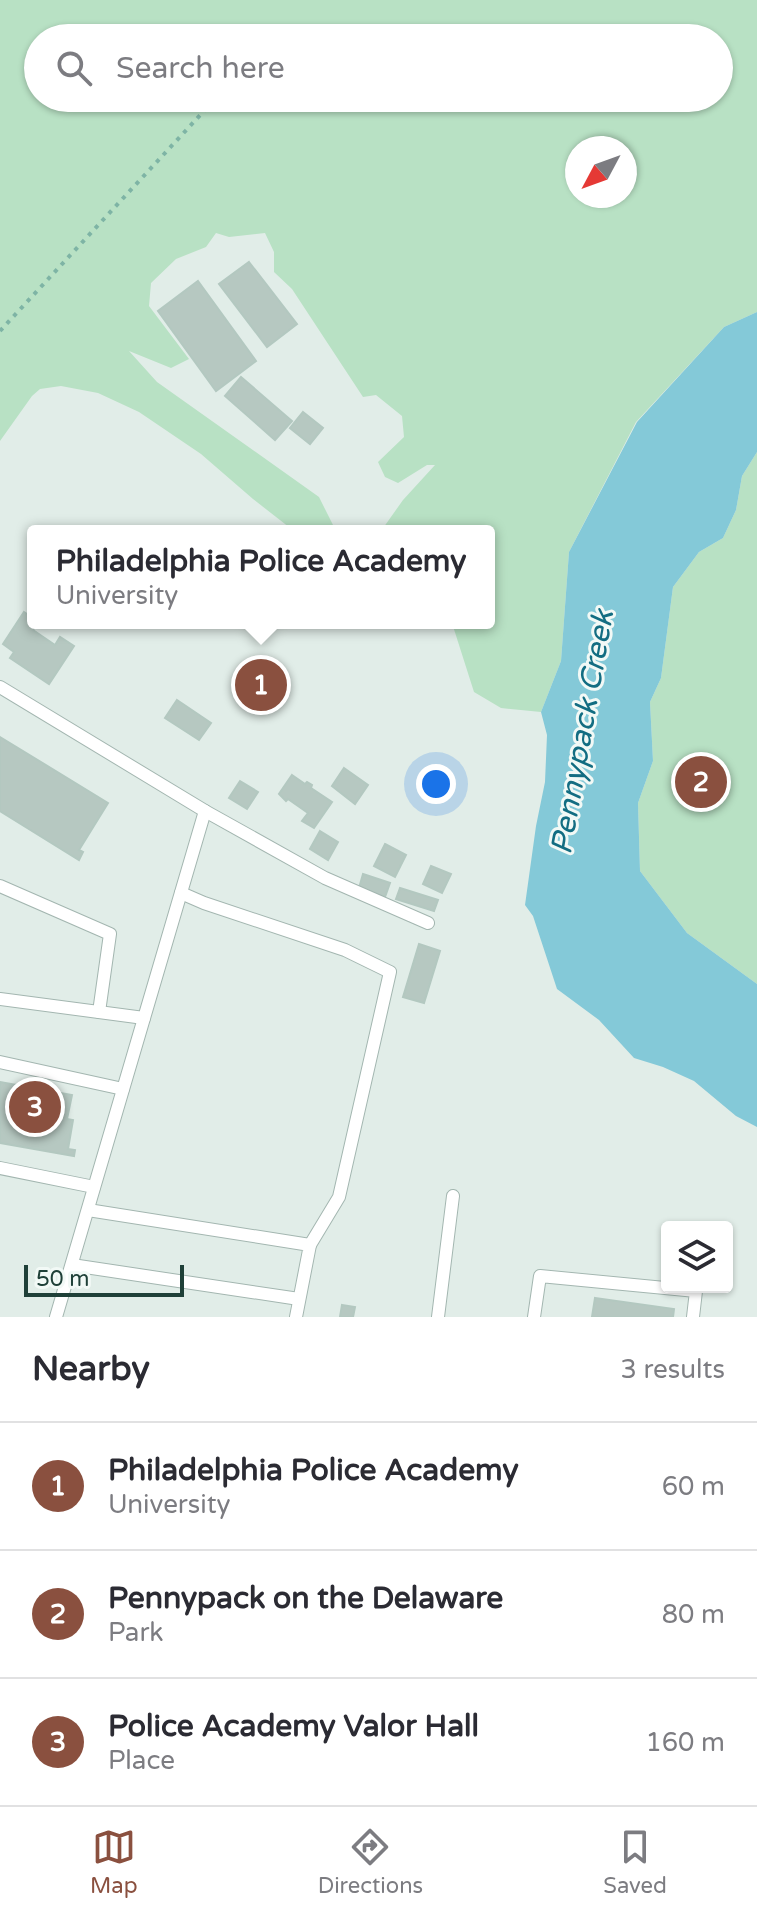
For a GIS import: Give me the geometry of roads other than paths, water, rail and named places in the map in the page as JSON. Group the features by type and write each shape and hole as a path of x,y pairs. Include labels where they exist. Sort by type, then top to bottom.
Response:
{"lane":[{"path":"0,687 205,811 325,878 428,923"},
{"path":"56,1317 205,811"},
{"path":"0,886 110,934 99,1012"},
{"path":"181,893 345,950 390,972 339,1197 310,1245 296,1317"},
{"path":"0,999 144,1018"},
{"path":"0,1062 123,1089"},
{"path":"0,1168 94,1187"},
{"path":"438,1317 453,1196"},
{"path":"88,1210 310,1245"},
{"path":"72,1265 299,1299"},
{"path":"534,1317 540,1276 696,1291 693,1317"}],"water":[{"name":"Pennypack Creek","path":"757,312 757,452 742,476 736,510 723,538 699,552 673,587 661,678 650,702 653,761 638,803 640,871 687,933 757,984 757,1127 736,1116 694,1081 634,1058 599,1020 557,989 533,916 525,905 545,782 547,735 541,712 561,661 569,552 637,422 724,327"}],"place":[{"name":"Philadelphia Police Academy","path":"261,685"},
{"name":"Pennypack on the Delaware","path":"701,782"},
{"name":"Police Academy Valor Hall","path":"35,1107"}]}
